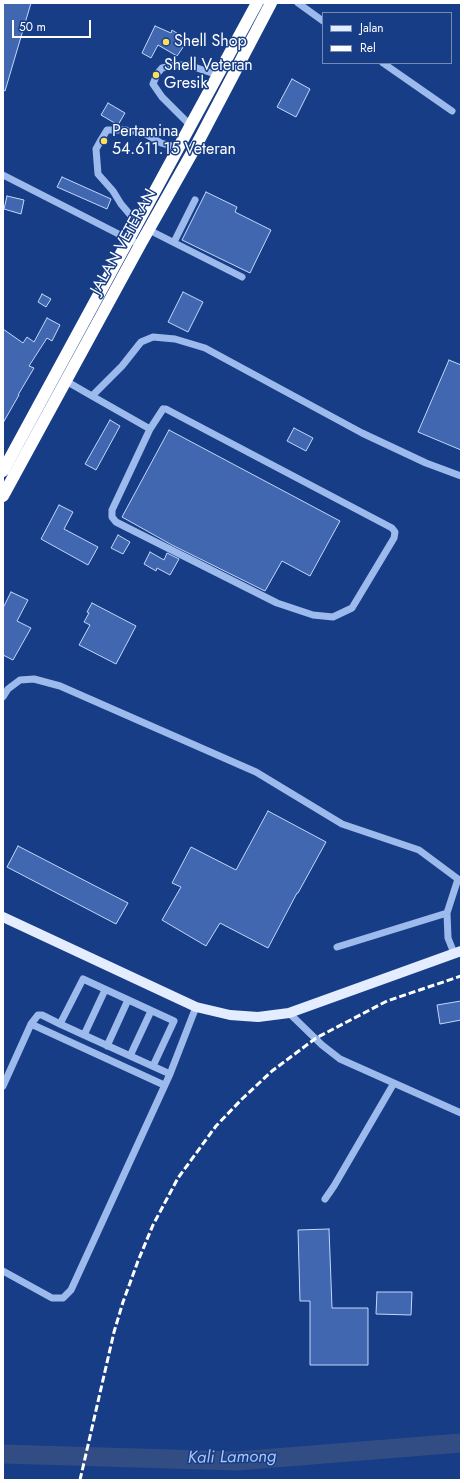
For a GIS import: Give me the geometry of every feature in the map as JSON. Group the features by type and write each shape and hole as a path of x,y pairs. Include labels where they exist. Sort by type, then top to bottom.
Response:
{"highway":[{"name":"JALAN VETERAN","path":"3,496 140,245 143,227 179,148 257,3"},
{"name":"JALAN VETERAN","path":"3,471 129,240 143,227 197,144 271,3"}],"main road":[{"path":"3,917 196,1007 230,1015 258,1017 289,1013 457,952"}],"street":[{"path":"298,3 322,20"},
{"path":"384,64 452,111"},
{"path":"191,126 162,97 154,84 157,74 162,68 176,65 188,66 218,75"},
{"path":"179,148 161,143 142,132 107,130 96,149 98,174 143,227 242,277"},
{"path":"3,175 140,245"},
{"path":"174,242 195,200"},
{"path":"92,396 122,366 141,342 153,337 175,339 205,348 362,434 426,463 461,476"},
{"path":"66,381 150,429"},
{"path":"163,409 166,409 392,528 395,532 394,538 352,608 333,616 313,616 276,603 116,522 112,517 112,510 150,429 160,412 163,409"},
{"path":"3,697 8,689 20,680 34,679 60,686 256,772 342,824 419,850 459,880 447,913 448,938 457,952"},
{"path":"337,947 447,913"},
{"path":"60,1024 83,979 174,1021 153,1066"},
{"path":"84,1035 105,990"},
{"path":"107,1046 128,1000"},
{"path":"3,1272 52,1298 63,1298 71,1290 170,1074 196,1007"},
{"path":"130,1056 151,1010"},
{"path":"289,1013 322,1045 340,1059 461,1113"},
{"path":"3,1086 31,1024 38,1015 170,1074"},
{"path":"31,1024 164,1085"},
{"path":"325,1199 394,1083"}],"building":[{"path":"3,3 31,3 5,91 3,90"},
{"name":"Shell Shop","path":"155,26 171,33 172,30 188,40 177,56 158,45 151,58 142,53"},
{"path":"292,79 310,89 296,117 277,107"},
{"path":"108,103 125,113 118,125 101,115"},
{"path":"62,177 111,199 107,209 57,187"},
{"path":"206,192 237,207 235,212 271,230 250,273 182,240"},
{"path":"7,196 24,200 21,214 4,209"},
{"path":"183,292 203,302 188,332 168,322"},
{"path":"42,294 51,299 46,307 38,302"},
{"path":"47,318 60,325 52,341 47,338 29,366 34,368 3,423 3,329 23,343 27,337 34,342"},
{"path":"449,360 461,365 461,450 418,432"},
{"path":"110,420 120,426 96,470 85,464"},
{"path":"294,428 313,438 306,451 287,441"},
{"path":"169,430 340,521 310,576 282,561 265,591 172,545 122,517"},
{"path":"59,505 73,512 64,529 98,547 88,565 41,539"},
{"path":"118,535 130,542 123,554 111,548"},
{"path":"150,552 164,560 167,553 179,559 170,575 157,568 156,571 144,564"},
{"path":"11,592 28,600 17,621 31,628 13,660 3,655 3,608"},
{"path":"92,603 136,626 116,664 79,645 90,625 84,622"},
{"path":"268,811 326,842 268,948 220,923 206,946 162,920 181,887 172,883 191,847 236,870"},
{"path":"18,846 128,903 116,924 7,867"},
{"path":"461,1001 461,1020 440,1024 437,1005"},
{"path":"329,1229 332,1308 368,1308 368,1365 310,1365 310,1301 300,1301 298,1230"},
{"path":"377,1292 412,1292 411,1315 376,1314"}],"waterway":[{"name":"Kali Lamong","path":"3,1454 237,1461 461,1443"}],"railway":[{"path":"80,1480 114,1332 138,1261 153,1225 178,1178 216,1126 272,1071 316,1038 387,1001 461,976"}],"place":[{"name":"Shell Shop","path":"166,42"},
{"name":"Shell Veteran Gresik","path":"156,75"},
{"name":"Pertamina 54.611.15 Veteran","path":"104,141"}]}
